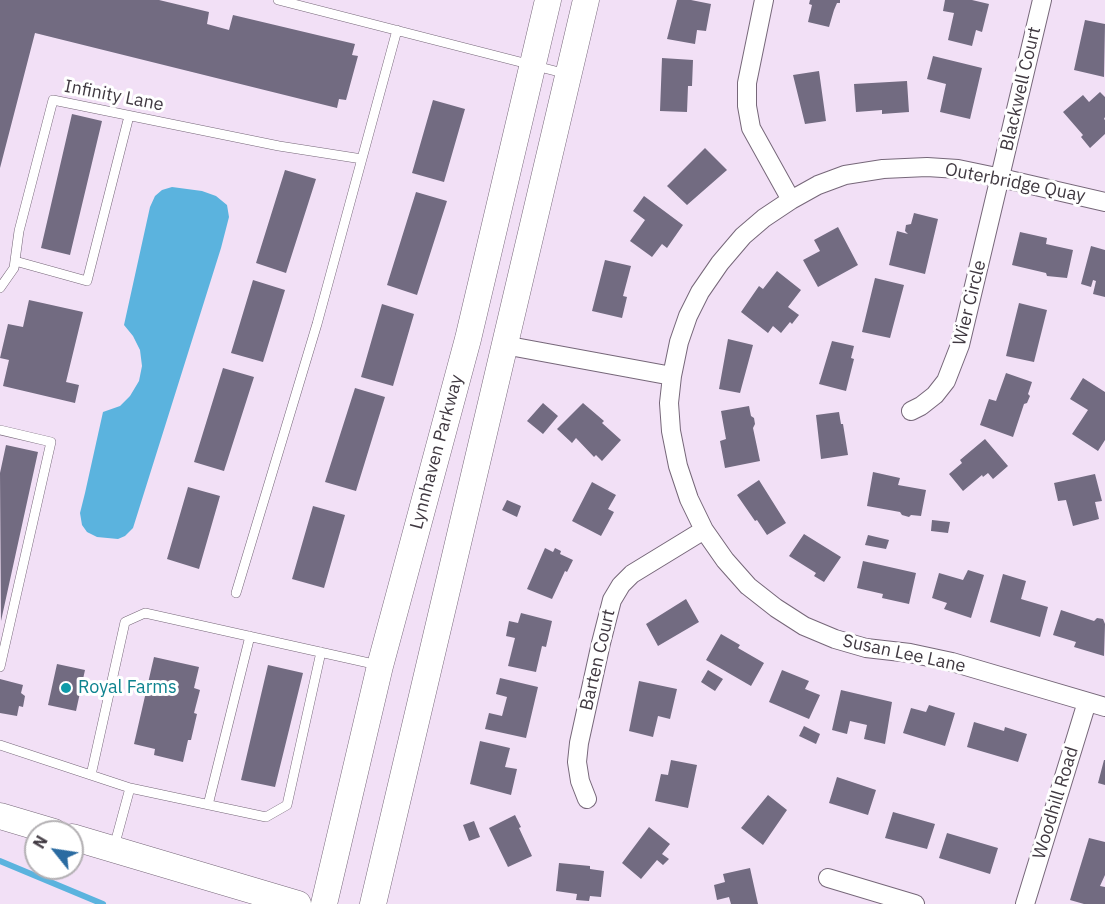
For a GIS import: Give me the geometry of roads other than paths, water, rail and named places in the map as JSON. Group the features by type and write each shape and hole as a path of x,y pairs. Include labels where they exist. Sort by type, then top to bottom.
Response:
{"main road":[{"name":"Lynnhaven Parkway","path":"324,904 380,666 468,339 549,0"},
{"path":"373,904 586,0"},
{"path":"0,816 24,823"},
{"path":"84,840 298,904"}],"street":[{"path":"764,0 747,83 747,106 751,128 791,200"},
{"name":"Blackwell Court","path":"1001,178 1042,0"},
{"name":"Outerbridge Quay","path":"672,376 679,342 688,316 700,292 720,262 743,236 764,218 818,185 845,176 883,169 927,167 1001,178 1105,202"},
{"name":"Wier Circle","path":"911,411 935,395 951,372 960,345 1001,178"},
{"path":"504,345 672,376"},
{"name":"Susan Lee Lane","path":"672,376 669,403 671,431 678,466 689,499 704,530 725,560 748,586 776,608 804,626 835,639 866,648 910,653 952,662 1105,707"},
{"name":"Barten Court","path":"587,799 580,781 577,762 579,743 612,600 621,585 632,574 704,530"},
{"name":"Woodhill Road","path":"1026,904 1087,702"},
{"path":"828,878 915,904"}],"lane":[{"path":"278,0 568,74"},
{"path":"236,593 317,324 397,30"},
{"name":"Infinity Lane","path":"0,288 14,268 19,231 53,100 279,146 362,159"},
{"path":"15,261 87,281 129,116"},
{"path":"0,430 51,442 0,667"},
{"path":"91,775 125,622 145,613 380,666"},
{"path":"208,805 250,636"},
{"path":"0,745 130,788 266,817 286,805 321,652"},
{"path":"114,849 130,788"}],"water":[{"path":"172,187 202,191 216,196 227,205 229,217 133,528 118,539 97,537 87,532 82,525 80,513 103,412 120,406 130,396 139,381 142,366 140,350 124,325 150,207 155,196 162,190"}],"waterway":[{"path":"0,861 103,904"}],"place":[{"name":"Royal Farms","path":"66,688"}]}
